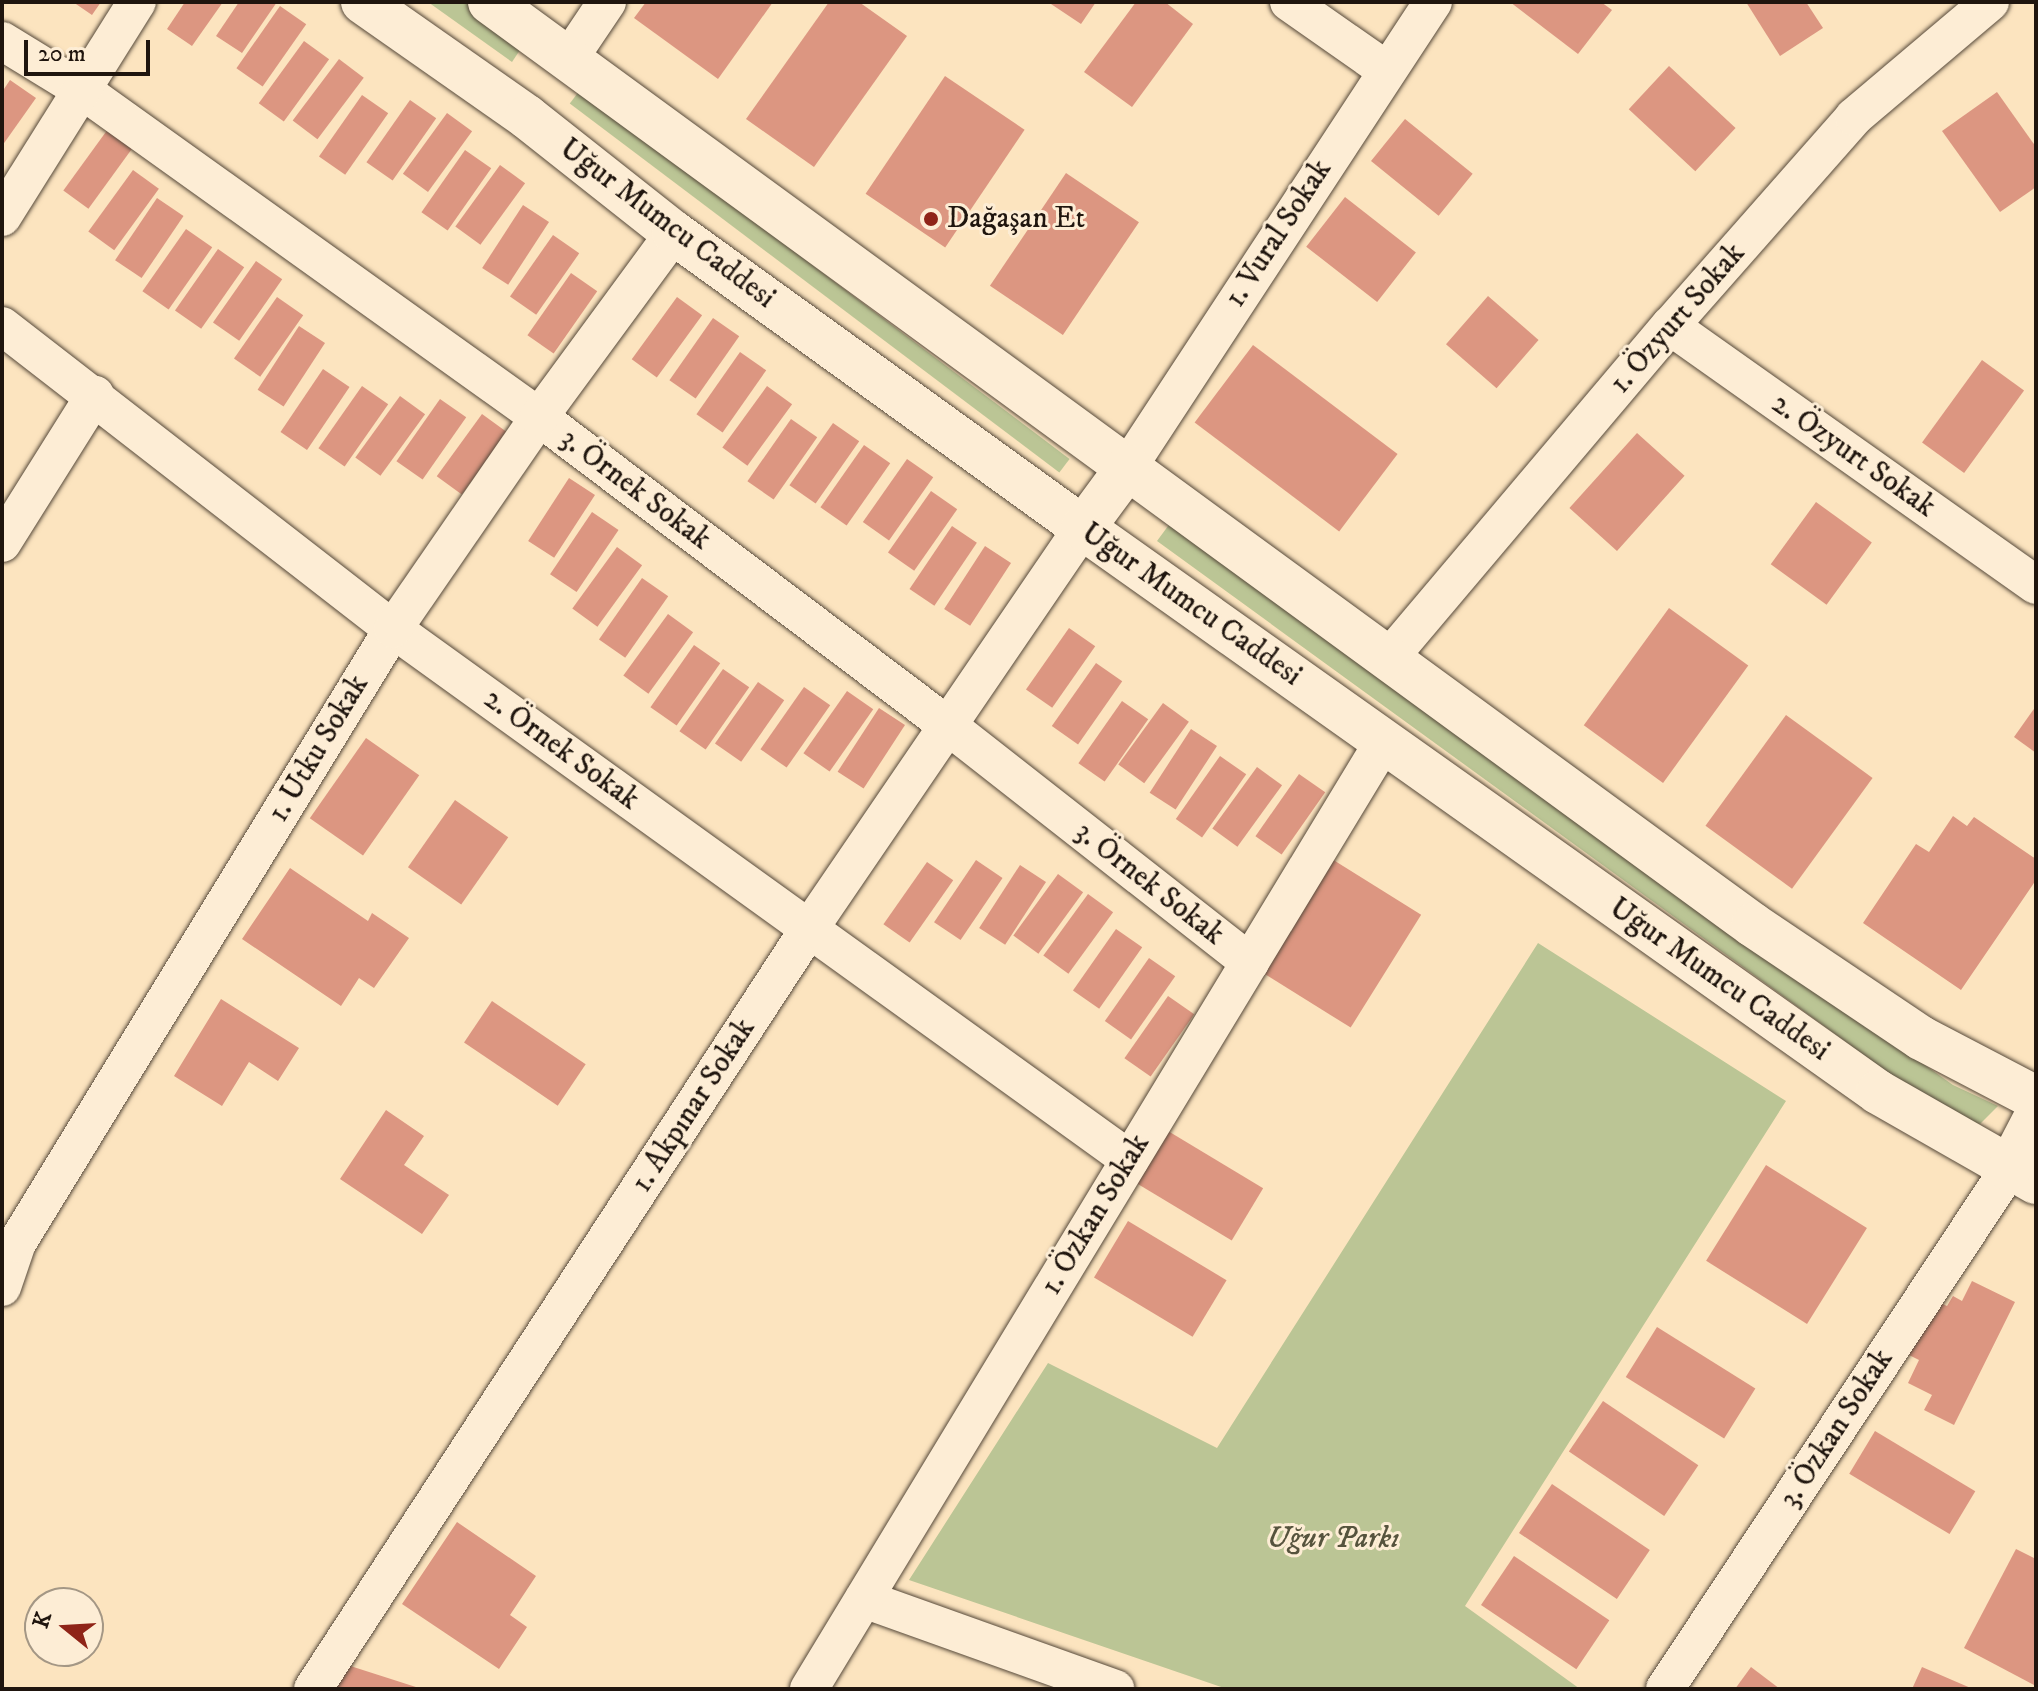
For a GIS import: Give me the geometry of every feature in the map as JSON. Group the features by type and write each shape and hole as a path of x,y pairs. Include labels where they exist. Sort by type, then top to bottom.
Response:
{"street":[{"path":"2,217 137,2"},
{"name":"Uğur Mumcu Caddesi","path":"363,2 527,117 674,233 1083,528 1878,1092 2022,1176"},
{"path":"490,2 1834,981 1921,1038 2036,1098"},
{"path":"527,117 607,2"},
{"path":"1289,2 1386,70"},
{"name":"1. Vural Sokak","path":"1128,467 1433,2"},
{"name":"1. Özyurt Sokak","path":"1389,658 1670,326 1854,117 1990,2"},
{"name":"3. Örnek Sokak","path":"2,41 82,90 539,417 947,725 1250,963"},
{"name":"1. Utku Sokak","path":"2,1287 10,1238 393,629 539,417 674,233"},
{"name":"2. Örnek Sokak","path":"2,326 95,395 393,629 1130,1160"},
{"name":"2. Özyurt Sokak","path":"1670,326 2036,585"},
{"path":"2,543 95,395"},
{"path":"1083,528 1128,467"},
{"name":"1. Akpınar Sokak","path":"313,1689 809,929 1083,528"},
{"name":"1. Özkan Sokak","path":"809,1689 1384,741"},
{"path":"2022,1176 2036,1117"},
{"name":"3. Özkan Sokak","path":"1665,1689 2022,1176"},
{"path":"864,1599 1115,1689"}],"green space":[{"path":"428,2 466,2 524,44 512,62"},
{"path":"580,90 1070,459 1059,472 570,104"},
{"path":"1171,522 1953,1085 1998,1106 1980,1124 1964,1119 1886,1071 1157,541"},
{"name":"Uğur Parkı","path":"1538,943 1786,1101 1465,1606 1580,1689 1227,1689 909,1580 1048,1363 1217,1448"}],"building":[{"path":"73,2 101,2 92,15"},
{"path":"185,2 223,2 192,46 167,29"},
{"path":"239,2 277,2 242,53 216,36"},
{"path":"646,2 773,2 718,79 634,18"},
{"path":"829,2 859,2 907,36 814,167 746,119"},
{"path":"1048,2 1096,2 1081,24"},
{"path":"1136,2 1165,2 1193,24 1132,107 1084,72"},
{"path":"1510,2 1601,2 1612,10 1578,54"},
{"path":"1746,2 1806,2 1823,28 1780,56"},
{"path":"280,6 306,24 263,87 236,68"},
{"path":"304,41 329,59 284,122 259,103"},
{"path":"339,59 364,78 317,139 293,120"},
{"path":"1669,66 1736,128 1695,171 1629,109"},
{"path":"945,76 1025,130 945,247 866,194"},
{"path":"10,80 36,98 2,146 2,92"},
{"path":"1997,92 2036,147 2036,187 2000,212 1942,131"},
{"path":"362,95 388,113 345,175 319,156"},
{"path":"410,100 436,118 393,181 366,162"},
{"path":"447,113 472,131 428,192 403,174"},
{"path":"1405,119 1473,174 1439,216 1371,161"},
{"path":"108,129 133,147 88,209 63,190"},
{"path":"465,150 491,168 448,231 421,212"},
{"path":"500,165 525,183 480,245 455,226"},
{"path":"133,170 159,189 114,250 88,231"},
{"path":"1066,173 1139,222 1063,335 990,286"},
{"path":"1345,197 1416,252 1377,302 1306,247"},
{"path":"157,198 184,216 142,278 115,260"},
{"path":"523,205 549,222 508,285 482,268"},
{"path":"186,229 212,247 169,310 142,291"},
{"path":"553,235 579,253 536,315 510,296"},
{"path":"218,249 244,267 201,329 175,310"},
{"path":"256,261 282,279 239,341 213,322"},
{"path":"571,273 597,291 554,354 527,335"},
{"path":"1488,296 1539,340 1497,388 1446,344"},
{"path":"277,297 303,315 260,377 234,358"},
{"path":"677,297 702,315 657,378 632,359"},
{"path":"713,318 739,336 696,399 669,380"},
{"path":"299,326 325,343 284,407 258,390"},
{"path":"1253,345 1398,454 1339,531 1195,422"},
{"path":"740,352 766,370 723,433 696,414"},
{"path":"1982,360 2024,391 1964,473 1922,443"},
{"path":"323,369 350,387 307,450 281,432"},
{"path":"362,386 388,404 345,467 318,448"},
{"path":"767,386 792,404 747,466 722,447"},
{"path":"400,396 425,414 380,476 355,457"},
{"path":"440,399 466,417 423,480 396,461"},
{"path":"482,414 507,432 462,495 437,476"},
{"path":"791,419 817,437 774,500 747,481"},
{"path":"833,423 859,441 816,504 789,485"},
{"path":"1637,433 1685,476 1617,551 1569,508"},
{"path":"864,445 890,463 847,526 820,507"},
{"path":"907,459 933,477 889,540 863,522"},
{"path":"569,478 595,495 554,558 528,541"},
{"path":"931,491 957,509 914,571 888,552"},
{"path":"1816,502 1872,543 1827,605 1771,564"},
{"path":"592,512 619,530 577,592 550,574"},
{"path":"952,526 977,543 934,606 910,589"},
{"path":"985,546 1011,563 970,626 944,609"},
{"path":"617,547 642,565 597,627 572,608"},
{"path":"642,578 668,596 625,658 599,639"},
{"path":"1669,608 1748,666 1663,783 1584,725"},
{"path":"668,614 693,632 648,694 623,675"},
{"path":"1069,628 1095,646 1052,708 1026,689"},
{"path":"694,645 720,663 677,726 650,707"},
{"path":"1096,663 1122,681 1078,744 1052,726"},
{"path":"723,669 749,687 706,750 679,731"},
{"path":"758,682 784,700 741,762 715,743"},
{"path":"804,687 830,705 787,768 760,749"},
{"path":"847,691 873,709 830,772 803,753"},
{"path":"1122,701 1148,719 1105,782 1078,763"},
{"path":"1163,703 1189,722 1144,783 1118,764"},
{"path":"2036,706 2036,753 2014,737"},
{"path":"879,708 905,725 864,789 838,772"},
{"path":"1786,715 1873,778 1792,889 1705,826"},
{"path":"1191,729 1217,746 1176,810 1150,793"},
{"path":"366,738 419,775 363,856 310,818"},
{"path":"1220,756 1246,774 1202,837 1176,819"},
{"path":"1257,767 1282,785 1237,847 1212,828"},
{"path":"1299,774 1325,792 1282,855 1255,836"},
{"path":"455,800 508,837 461,904 408,867"},
{"path":"1953,816 1967,826 1974,817 2036,859 2036,880 1961,990 1863,923 1916,844 1929,852"},
{"path":"1327,856 1421,915 1351,1028 1257,969"},
{"path":"976,860 1003,878 961,940 934,922"},
{"path":"927,862 953,880 910,943 883,924"},
{"path":"1020,865 1046,882 1005,945 979,928"},
{"path":"290,868 368,921 372,913 409,938 374,988 359,978 341,1006 242,939"},
{"path":"1058,874 1083,892 1038,954 1013,935"},
{"path":"1088,894 1113,912 1068,974 1043,955"},
{"path":"1116,929 1142,947 1099,1009 1073,990"},
{"path":"1149,958 1175,976 1131,1039 1105,1021"},
{"path":"1168,996 1194,1014 1151,1077 1124,1058"},
{"path":"221,999 299,1048 278,1081 249,1062 222,1106 174,1076"},
{"path":"492,1001 586,1064 558,1106 464,1042"},
{"path":"386,1110 424,1136 404,1165 449,1195 422,1234 340,1179"},
{"path":"1168,1131 1263,1188 1232,1240 1137,1183"},
{"path":"1766,1165 1867,1228 1807,1324 1706,1261"},
{"path":"1128,1221 1227,1280 1193,1337 1094,1278"},
{"path":"1972,1281 2015,1302 1954,1425 1924,1410 1932,1395 1908,1383 1919,1360 1909,1355 1936,1301 1947,1306 1953,1296 1962,1301"},
{"path":"1657,1327 1755,1388 1724,1439 1626,1377"},
{"path":"1603,1401 1698,1465 1664,1516 1569,1452"},
{"path":"1875,1431 1975,1491 1950,1534 1849,1474"},
{"path":"1552,1484 1650,1550 1617,1599 1519,1533"},
{"path":"457,1522 536,1576 510,1615 527,1627 499,1669 402,1604"},
{"path":"2016,1549 2036,1559 2036,1686 1964,1648"},
{"path":"1514,1556 1609,1620 1576,1669 1481,1605"},
{"path":"341,1663 419,1688 419,1689 332,1689"},
{"path":"1751,1667 1780,1689 1735,1689"},
{"path":"1922,1667 1973,1689 1912,1689"}],"place":[{"name":"Dağaşan Et","path":"931,219"}]}
